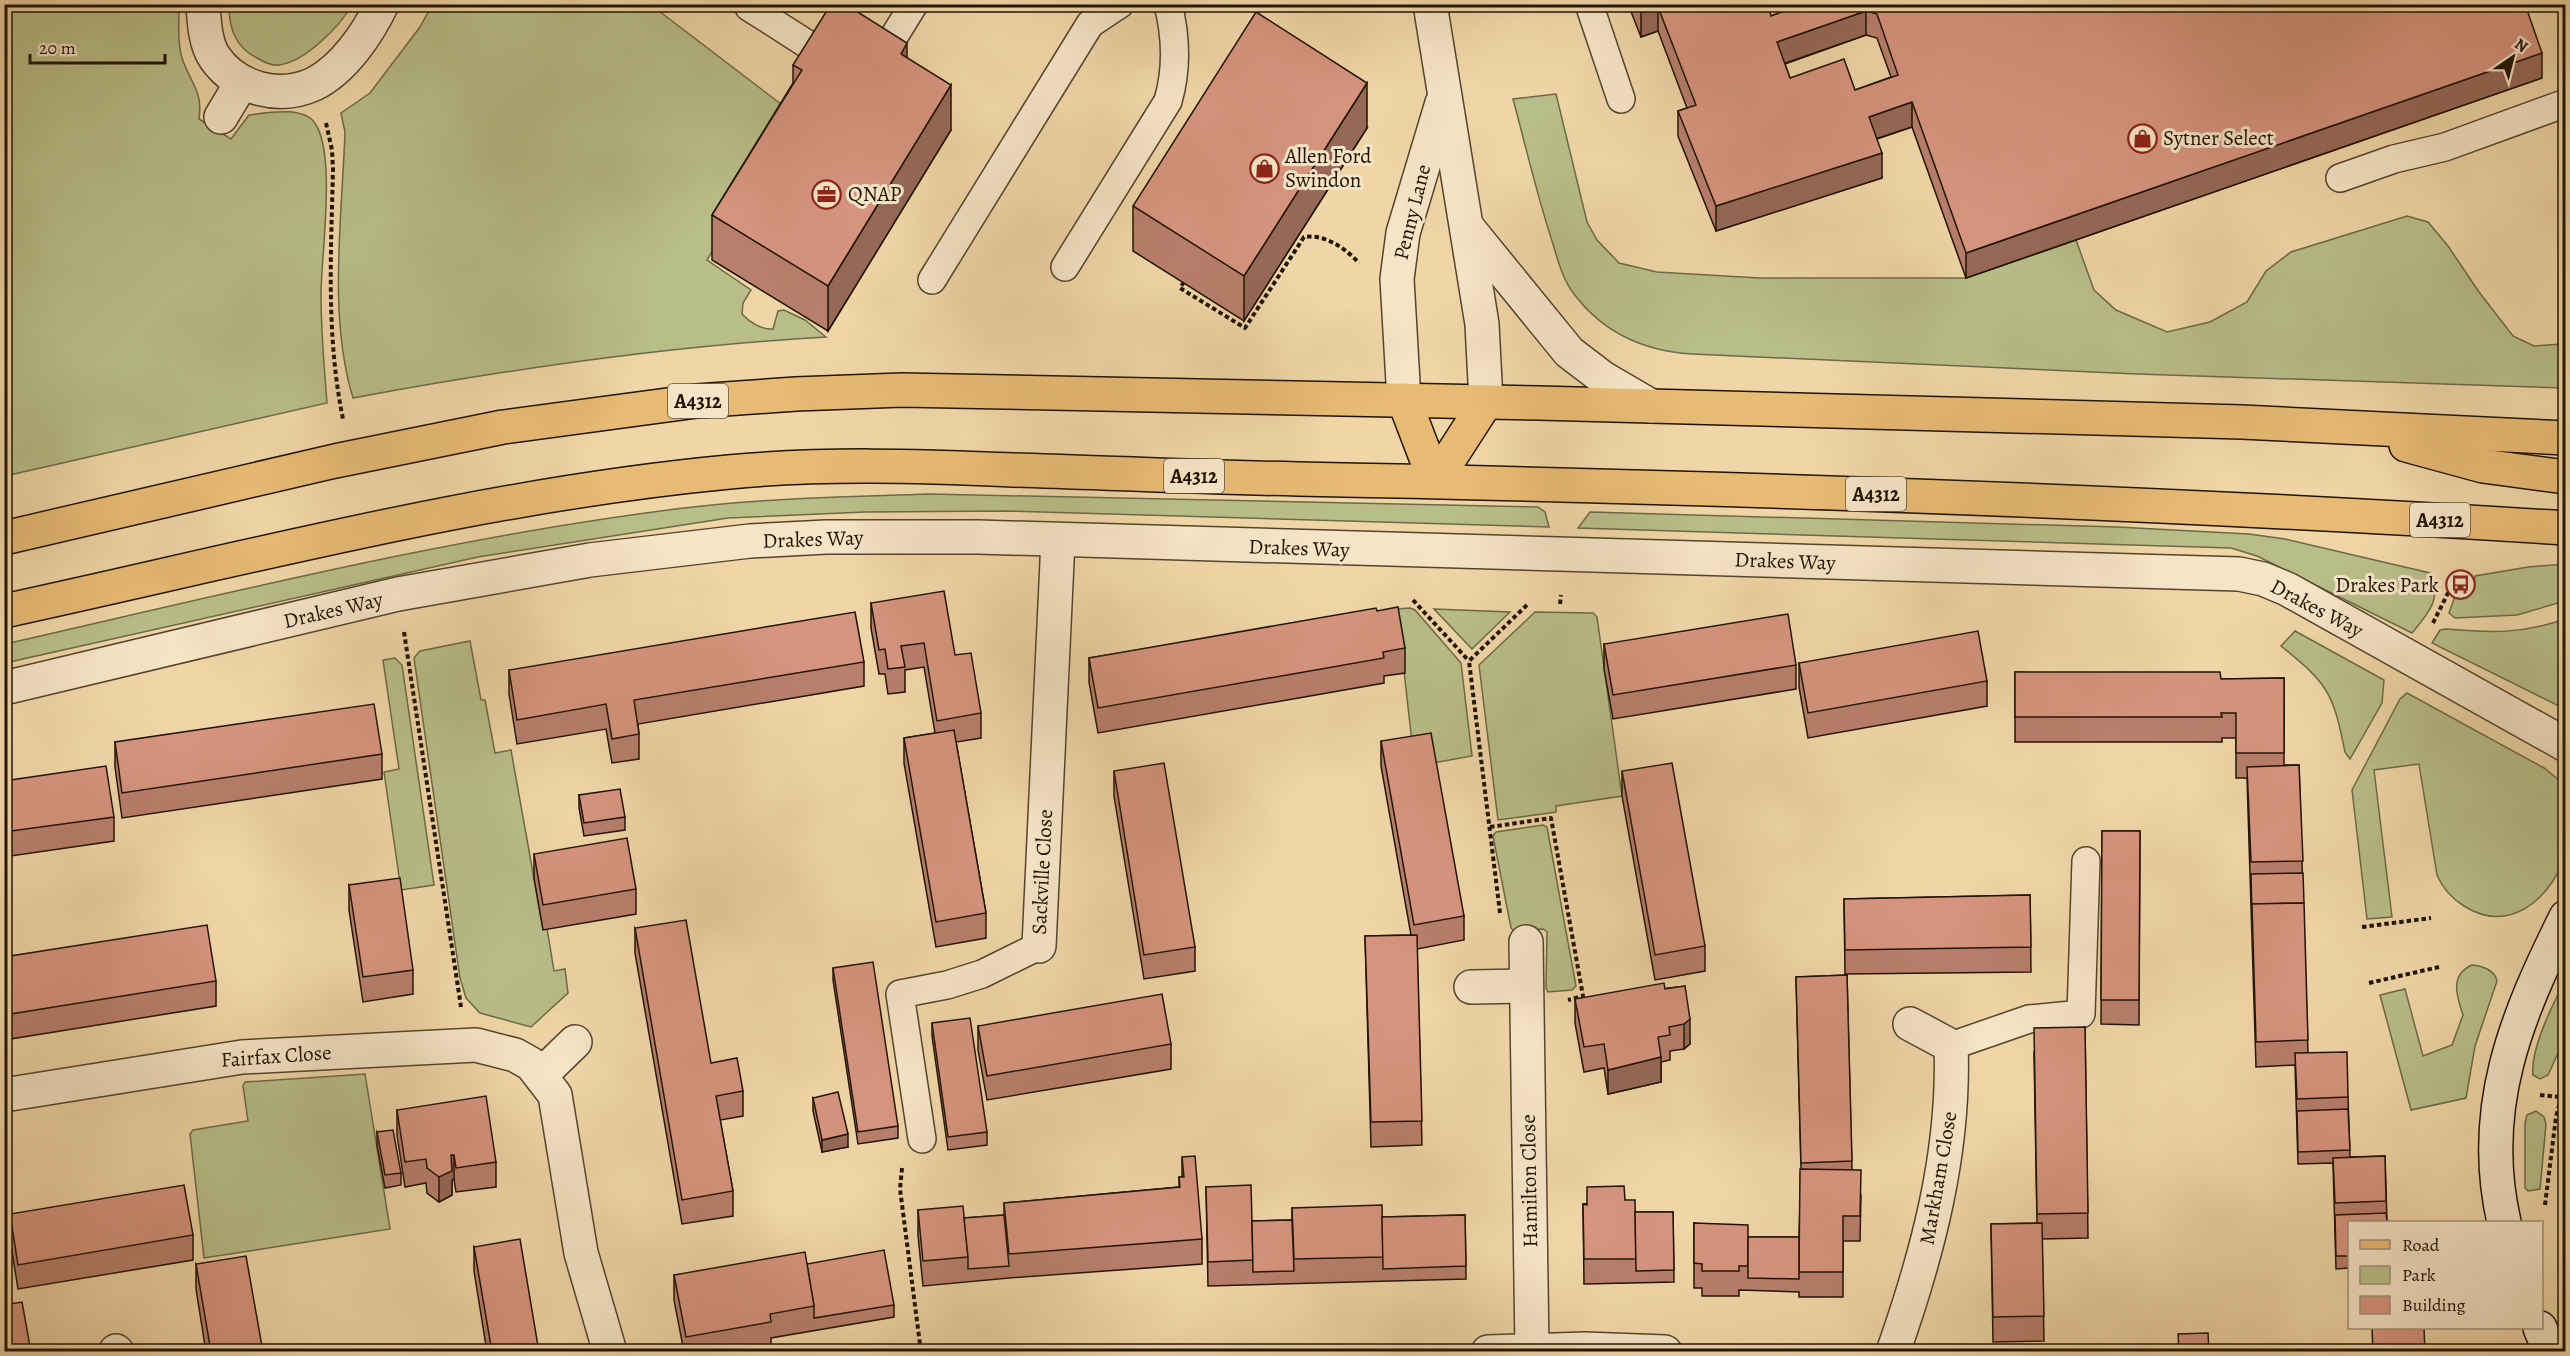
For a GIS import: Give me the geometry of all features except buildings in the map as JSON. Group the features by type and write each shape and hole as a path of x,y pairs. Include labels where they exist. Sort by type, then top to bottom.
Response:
{"main road":[{"name":"A4312","path":"4,538 417,443 503,427 697,402 796,394 903,390 1651,406 2242,422 2352,430 2565,438"},
{"path":"1404,400 1436,481"},
{"path":"1436,481 1486,402"},
{"path":"2352,430 2482,466 2565,477"},
{"name":"A4312","path":"4,611 476,509 566,493 733,471 811,466 952,467 1230,478 1785,490 2304,512 2565,528"}],"street":[{"path":"203,4 204,23 214,57 242,82 263,91 280,92 314,84 346,57 382,4"},
{"name":"Penny Lane","path":"1430,4 1443,98 1467,227 1485,346 1486,402"},
{"path":"221,117 242,82"},
{"name":"Penny Lane","path":"1404,400 1397,279 1403,233 1443,98"},
{"name":"Penny Lane","path":"1467,227 1569,352 1603,378 1651,406"},
{"name":"Drakes Way","path":"4,688 398,594 590,560 750,541 893,537 1058,540 2239,574 2263,579 2287,589 2565,745"},
{"name":"Sackville Close","path":"1038,946 1058,540"},
{"path":"2504,1221 2495,1158 2499,1092 2519,1019 2565,917"},
{"name":"Hamilton Close","path":"1526,942 1532,1350"},
{"path":"1471,987 1526,999"},
{"path":"1910,1024 1951,1046"},
{"path":"542,1074 575,1042"},
{"name":"Markham Close","path":"1893,1352 1922,1264 1938,1194 1951,1104 1951,1046"},
{"name":"Fairfax Close","path":"4,1095 242,1058 467,1047 492,1048 515,1055 531,1064 542,1074 555,1095 571,1204 581,1253 610,1352"},
{"path":"2540,1329 2550,1352"},
{"path":"1488,1352 1532,1350 1665,1352"}],"lane":[{"path":"751,4 749,7 807,44"},
{"path":"885,51 914,4"},
{"path":"932,280 1090,24 1120,4"},
{"path":"1065,267 1168,101 1173,84 1174,27 1168,4"},
{"path":"1589,4 1621,99"},
{"path":"2340,178 2394,159 2445,147 2565,104"},
{"path":"1951,1046 2029,1019 2081,1014 2086,861"},
{"name":"Sackville Close","path":"922,1139 900,994 947,985 982,974 1038,946"}],"path":[{"path":"314,84 332,150 330,326 333,364 343,420"},
{"path":"1184,282 1180,288 1245,328 1302,235 1313,235 1335,244 1359,262 1361,270"},
{"path":"2433,623 2455,579"},
{"path":"398,594 467,1047"},
{"path":"1413,600 1469,661 1503,939 1526,942"},
{"path":"1469,661 1529,603"},
{"path":"1490,827 1551,818 1583,996 1526,999"},
{"path":"2362,927 2431,918"},
{"path":"2369,983 2439,967"},
{"path":"2543,1216 2560,1097 2565,1078"},
{"path":"2565,1112 2562,1176 2565,1222"},
{"path":"921,1352 900,1180 909,1148 922,1139"}],"green space":[{"path":"229,4 352,5 321,42 300,57 276,65 249,54 238,42 230,21"},
{"path":"4,5 179,5 180,48 183,61 198,95 199,119 231,139 249,115 293,112 308,117 314,122 321,136 325,156 326,205 321,294 327,403 5,476"},
{"path":"432,5 651,5 794,114 707,260 751,290 743,303 742,314 752,323 773,329 778,311 784,310 805,320 826,337 707,346 588,360 470,377 353,398 345,367 339,300 338,266 345,132 341,113 370,93 420,27"},
{"path":"1556,94 1587,222 1597,240 1619,263 1657,272 1759,278 1966,278 2076,240 2094,290 2116,310 2167,332 2210,322 2247,302 2266,271 2291,252 2407,216 2428,222 2513,336 2534,346 2562,344 2565,341 2565,388 2137,374 1692,354 1658,349 1626,338 1598,320 1574,294 1561,270 1513,99"},
{"path":"929,494 1538,507 1545,512 1549,527 1009,511 865,512 728,518 478,557 5,663 5,644 343,567 513,534 684,508 745,502"},
{"path":"1590,512 2117,527 2249,534 2285,539 2430,573 2435,590 2432,605 2412,633 2257,556 2231,548 1578,528"},
{"path":"2565,564 2565,601 2517,615 2455,618 2449,613 2458,588 2474,588 2475,576 2528,567"},
{"path":"1397,609 1415,610 1461,663 1472,756 1433,763 1414,760"},
{"path":"1434,609 1510,612 1472,649"},
{"path":"1535,612 1593,613 1597,617 1622,796 1556,806 1556,812 1498,820 1479,665"},
{"path":"2565,619 2565,709 2432,643 2440,630 2520,630"},
{"path":"2295,631 2384,680 2382,703 2350,759 2345,752 2337,715 2326,691 2309,670 2281,646"},
{"path":"470,641 481,700 485,700 495,753 511,750 543,929 547,928 554,971 565,969 568,993 531,1027 480,1013 466,998 460,978 414,658 420,651"},
{"path":"395,658 402,665 434,885 401,890 384,772 399,769 383,660"},
{"path":"2407,693 2544,768 2559,780 2565,789 2567,834 2564,858 2548,888 2525,909 2496,916 2480,914 2459,903 2445,889 2437,875 2419,764 2374,770 2392,917 2367,919 2352,790 2400,699"},
{"path":"1543,825 1547,827 1576,986 1572,990 1548,992 1546,988 1547,932 1543,929 1514,931 1511,928 1493,836 1496,832"},
{"path":"2472,965 2491,971 2497,981 2475,1046 2466,1098 2411,1110 2380,995 2405,989 2423,1056 2452,1045 2463,1015 2457,994 2457,980 2465,969"},
{"path":"2565,981 2565,1038 2548,1075 2540,1079 2533,1075 2535,1053 2549,1014"},
{"path":"365,1074 390,1229 204,1258 190,1134 193,1130 248,1121 243,1086 245,1082"},
{"path":"2536,1111 2544,1117 2546,1124 2540,1189 2528,1191 2525,1188 2525,1123 2527,1115"}],"place":[{"name":"Sytner Select","path":"2142,138"},
{"name":"Allen Ford Swindon","path":"1264,168"},
{"name":"QNAP","path":"827,194"},
{"name":"Drakes Park","path":"2460,585"}]}
